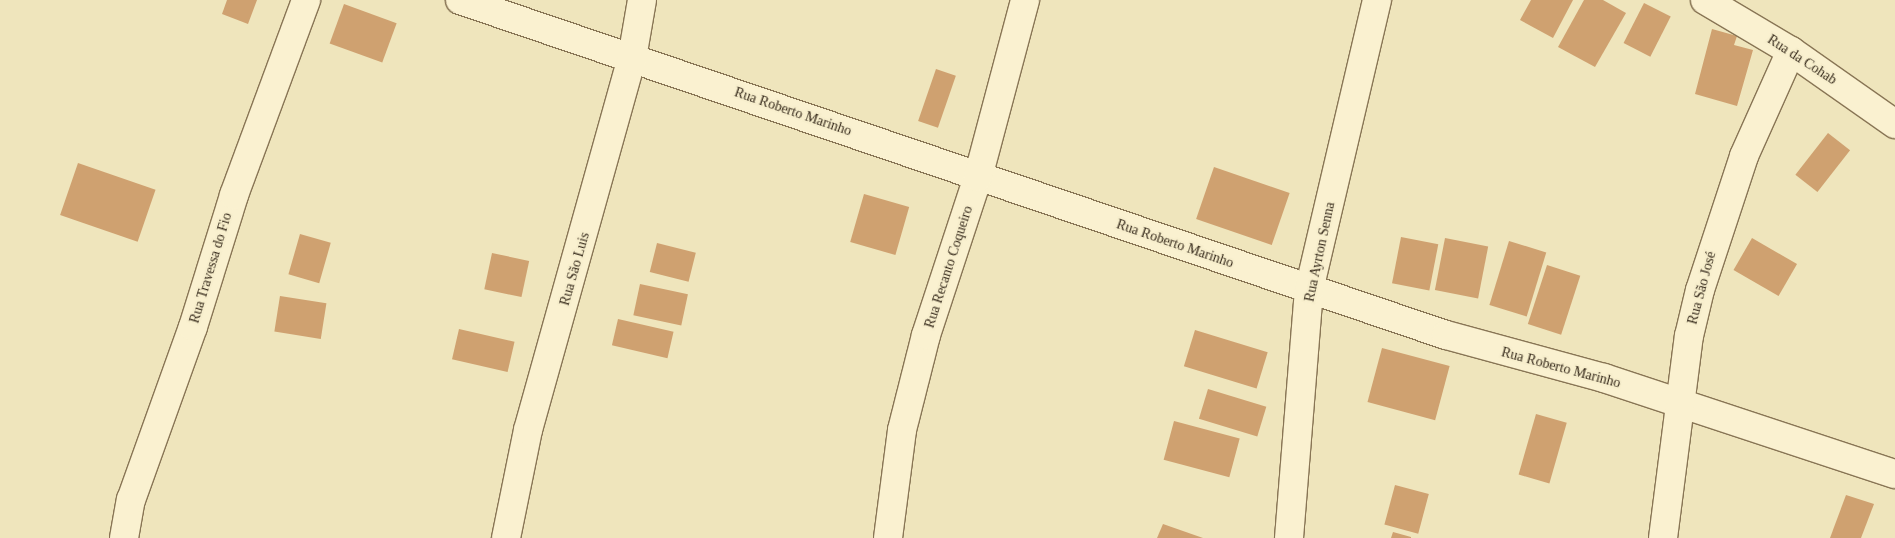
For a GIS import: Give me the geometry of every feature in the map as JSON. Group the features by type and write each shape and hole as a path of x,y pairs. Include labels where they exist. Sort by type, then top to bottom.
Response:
{"street":[{"name":"Rua Travessa do Fio","path":"124,538 131,500 193,327 234,195 306,0"},
{"name":"Rua Roberto Marinho","path":"460,0 1309,290 1895,474"},
{"name":"Rua São Luis","path":"506,538 528,430 632,58 642,0"},
{"name":"Rua Recanto Coqueiro","path":"888,538 902,430 926,336 978,177 1025,0"},
{"name":"Rua Ayrton Senna","path":"1289,538 1309,290 1377,0"},
{"name":"Rua da Cohab","path":"1705,0 1791,51 1895,124"},
{"name":"Rua São José","path":"1663,538 1682,406 1689,336 1707,267 1747,148 1791,51"}],"building":[{"path":"227,0 257,0 248,24 222,14"},
{"path":"1531,0 1573,0 1553,38 1520,20"},
{"path":"1584,0 1603,0 1626,13 1595,67 1558,47"},
{"path":"1644,3 1671,17 1650,57 1624,43"},
{"path":"344,4 397,23 382,63 330,43"},
{"path":"1712,29 1737,36 1734,45 1753,50 1737,106 1695,94"},
{"path":"936,69 956,76 938,128 918,121"},
{"path":"1828,133 1850,150 1817,192 1795,175"},
{"path":"78,163 156,190 138,242 60,215"},
{"path":"1214,167 1290,193 1272,245 1196,219"},
{"path":"864,194 909,207 895,255 850,242"},
{"path":"300,234 331,243 319,283 288,274"},
{"path":"1401,237 1438,244 1429,290 1392,283"},
{"path":"1445,238 1488,246 1478,298 1435,290"},
{"path":"1752,238 1797,264 1779,296 1734,270"},
{"path":"1509,241 1546,252 1527,316 1489,305"},
{"path":"657,243 696,253 689,282 650,272"},
{"path":"492,253 529,261 521,297 484,289"},
{"path":"1547,265 1580,276 1561,335 1528,324"},
{"path":"640,284 688,294 681,325 633,315"},
{"path":"280,296 326,303 321,339 274,332"},
{"path":"618,319 674,332 667,358 612,345"},
{"path":"459,329 515,342 508,372 452,359"},
{"path":"1195,330 1268,352 1257,389 1184,366"},
{"path":"1382,348 1450,366 1435,420 1368,402"},
{"path":"1208,389 1266,407 1257,436 1199,419"},
{"path":"1536,414 1567,423 1549,483 1519,475"},
{"path":"1174,421 1240,439 1229,477 1164,460"},
{"path":"1395,485 1429,494 1418,534 1384,525"},
{"path":"1846,495 1874,504 1861,538 1830,538"},
{"path":"1163,524 1203,538 1157,538"},
{"path":"1393,532 1411,537 1411,538 1391,538"}]}
